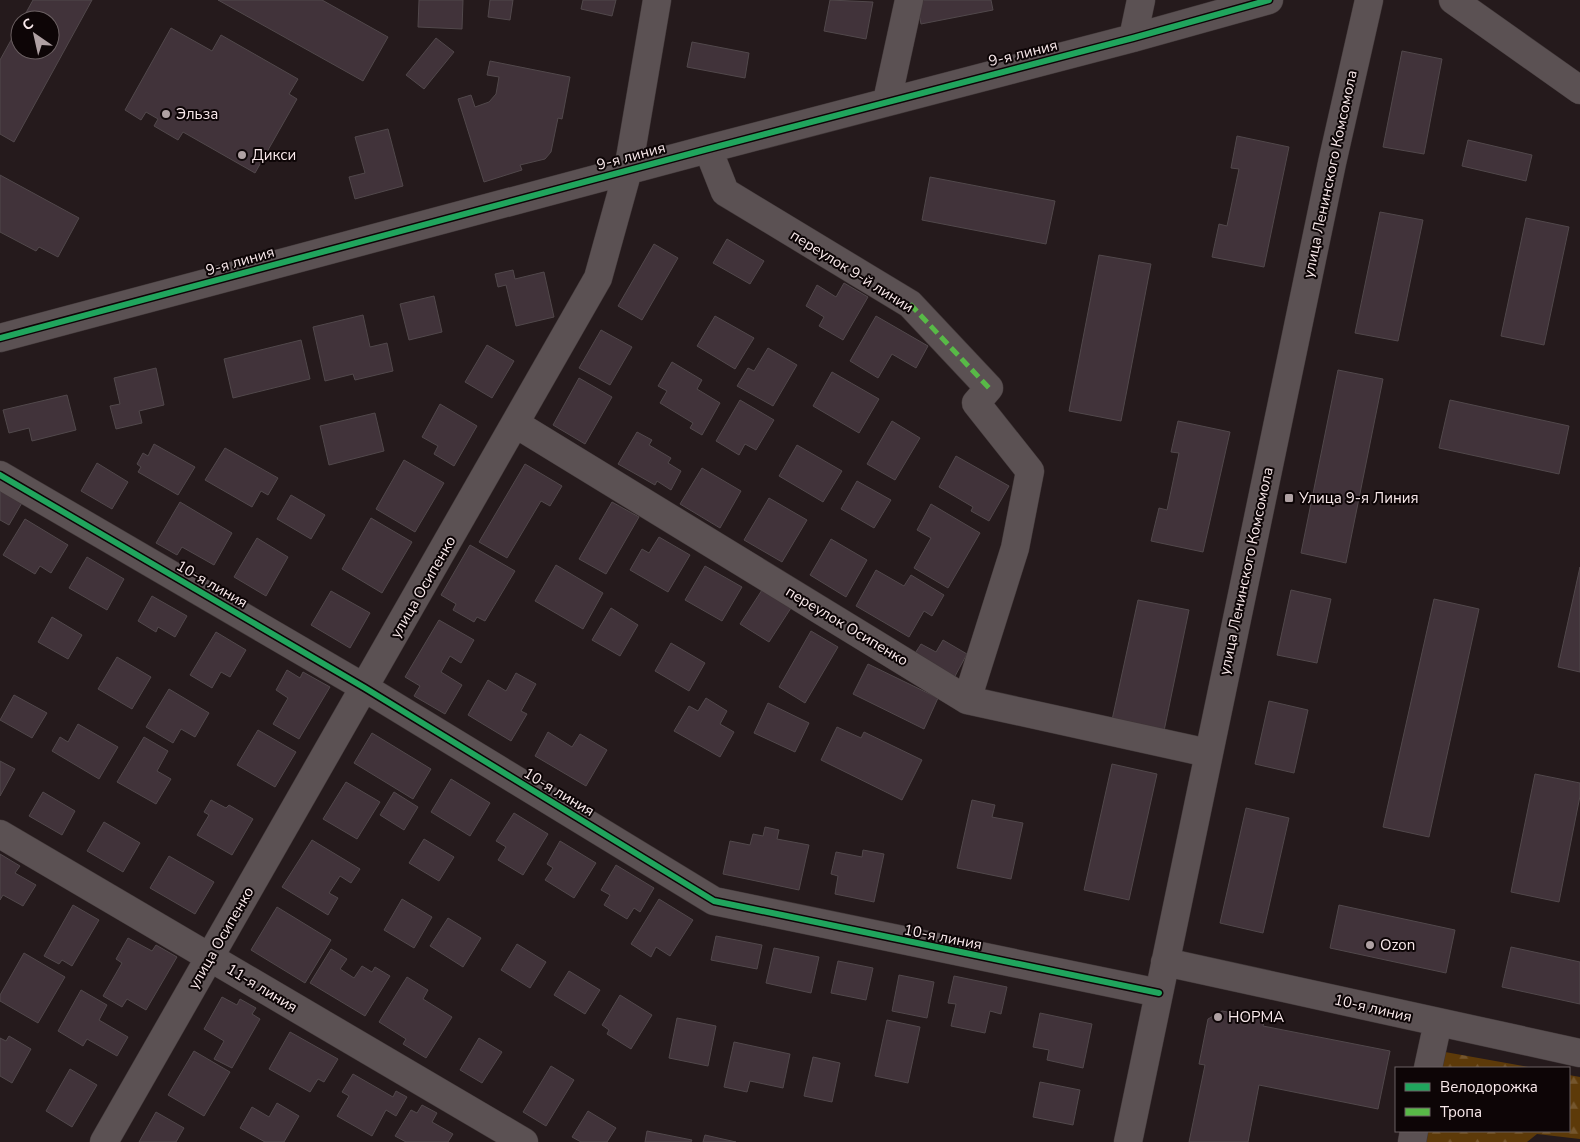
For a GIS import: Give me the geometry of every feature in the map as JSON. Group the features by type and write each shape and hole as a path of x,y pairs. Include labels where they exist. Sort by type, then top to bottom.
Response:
{"street":[{"name":"улица Осипенко","path":"104,1142 598,278 628,170 657,0"},
{"path":"888,101 909,0"},
{"path":"1134,38 1141,0"},
{"name":"9-я линия","path":"0,338 888,101 1134,38 1269,0"},
{"name":"улица Ленинского Комсомола","path":"1128,1142 1332,163 1369,0"},
{"path":"1453,0 1580,90"},
{"name":"переулок 9-й линии","path":"708,149 725,192 910,304 989,388 976,403 1030,471 1014,548 967,700"},
{"name":"переулок Осипенко","path":"516,424 967,700 1208,753"},
{"name":"10-я линия","path":"0,474 365,688 714,901 1159,993"},
{"name":"11-я линия","path":"0,834 524,1142"},
{"name":"10-я линия","path":"1165,962 1580,1053"},
{"path":"1428,1067 1438,1022"}],"green space":[{"path":"1445,1052 1528,1067 1441,1067"},
{"path":"1570,1075 1580,1077 1580,1139 1537,1134 1527,1142 1425,1142 1428,1132 1570,1132"}],"building":[{"path":"33,0 92,0 60,58 60,10 28,10"},
{"path":"218,0 322,0 388,37 363,81"},
{"path":"419,0 463,0 462,29 418,27"},
{"path":"490,0 513,0 510,20 488,17"},
{"path":"583,0 616,0 612,16 581,9"},
{"path":"830,0 873,2 866,39 824,31"},
{"path":"916,0 991,0 993,10 921,24"},
{"path":"171,28 212,51 221,35 298,79 289,94 297,99 255,173 183,132 178,140 154,126 158,119 146,112 141,120 125,110"},
{"path":"436,38 454,52 424,89 406,75"},
{"path":"10,42 10,60 59,60 14,142 0,134 0,60"},
{"path":"692,42 749,53 745,78 687,67"},
{"path":"1402,51 1442,59 1424,154 1383,147"},
{"path":"490,61 570,77 562,119 558,118 551,152 545,159 520,165 522,170 484,182 458,99 471,95 475,107 489,102 496,94 499,77 487,75"},
{"path":"388,129 403,186 355,199 349,177 365,173 355,137"},
{"path":"1237,136 1289,147 1264,267 1212,257 1219,224 1227,226 1239,169 1231,168"},
{"path":"1468,140 1532,155 1526,181 1462,166"},
{"path":"0,175 79,218 58,257 39,247 36,251 0,232"},
{"path":"930,177 1055,201 1046,244 922,220"},
{"path":"1380,212 1423,220 1398,341 1355,333"},
{"path":"1526,218 1569,227 1544,345 1501,336"},
{"path":"727,239 764,261 750,284 713,263"},
{"path":"654,244 678,258 642,320 618,306"},
{"path":"1099,255 1151,264 1121,421 1069,411"},
{"path":"513,270 515,279 544,272 554,317 516,326 506,285 498,287 495,274"},
{"path":"844,283 868,297 843,340 819,326 824,317 806,306 817,285 836,297"},
{"path":"434,296 442,332 409,340 400,304"},
{"path":"363,315 370,347 387,343 393,371 355,380 353,374 325,381 313,327"},
{"path":"715,316 754,338 735,369 697,346"},
{"path":"876,316 928,346 916,368 892,354 878,378 850,361"},
{"path":"601,330 632,347 610,385 579,368"},
{"path":"301,340 310,379 233,398 224,359"},
{"path":"487,345 514,361 492,398 465,382"},
{"path":"768,348 797,365 773,406 737,386 748,368 754,371"},
{"path":"672,362 702,380 697,389 720,403 702,435 690,428 693,423 660,403 667,391 658,386"},
{"path":"156,368 164,405 139,411 142,423 116,429 110,406 120,404 114,378"},
{"path":"1338,370 1383,379 1346,563 1301,553"},
{"path":"832,372 879,399 859,433 813,406"},
{"path":"579,378 612,397 585,444 553,425"},
{"path":"67,395 76,430 32,441 29,428 9,433 3,410"},
{"path":"740,400 774,420 756,450 745,444 739,455 716,441"},
{"path":"1450,400 1569,426 1559,474 1439,448"},
{"path":"440,404 477,426 454,466 434,454 438,446 422,437"},
{"path":"375,413 384,451 329,465 320,426"},
{"path":"892,421 920,438 895,480 867,464"},
{"path":"1178,421 1230,432 1203,552 1151,541 1159,508 1167,510 1179,453 1171,452"},
{"path":"637,432 652,440 649,445 671,458 668,463 681,471 671,490 657,481 655,485 618,464"},
{"path":"154,444 195,467 178,495 138,472 141,467 137,464 143,453 148,456"},
{"path":"797,445 842,471 823,502 779,476"},
{"path":"225,448 278,478 268,495 261,491 252,507 205,480"},
{"path":"956,456 1009,486 989,521 971,511 973,507 939,487"},
{"path":"404,460 444,483 415,532 376,509"},
{"path":"97,463 128,482 112,509 81,491"},
{"path":"525,464 562,486 550,506 541,501 507,558 479,542"},
{"path":"702,468 741,491 720,528 680,504"},
{"path":"857,481 891,500 874,528 841,509"},
{"path":"0,488 23,501 9,525 0,520"},
{"path":"291,495 325,515 311,539 277,519"},
{"path":"769,498 807,520 782,562 744,540"},
{"path":"180,502 232,533 214,565 182,547 177,555 156,543"},
{"path":"612,502 639,517 606,574 579,559"},
{"path":"931,504 980,533 948,588 914,568 931,538 917,530"},
{"path":"371,518 412,542 382,593 342,569"},
{"path":"25,519 68,545 51,573 40,566 35,574 3,555"},
{"path":"659,537 690,555 668,592 630,570 642,549 649,553"},
{"path":"257,538 288,557 266,596 234,577"},
{"path":"831,539 867,560 846,597 810,575"},
{"path":"470,545 515,571 485,621 477,617 474,622 453,610 456,604 441,595"},
{"path":"87,557 124,579 107,610 69,588"},
{"path":"556,565 603,593 583,629 535,601"},
{"path":"705,566 742,587 722,621 685,600"},
{"path":"1580,567 1580,672 1558,667"},
{"path":"876,570 904,586 911,575 944,595 932,616 924,611 909,637 856,606"},
{"path":"762,590 791,608 769,642 740,624"},
{"path":"1291,590 1331,599 1317,663 1277,655"},
{"path":"331,591 370,613 350,648 311,625"},
{"path":"152,596 187,616 175,637 158,627 156,632 138,621"},
{"path":"1434,599 1479,609 1429,837 1383,827"},
{"path":"1138,600 1189,610 1164,731 1112,720"},
{"path":"611,608 638,625 620,656 592,640"},
{"path":"52,617 82,635 68,659 38,642"},
{"path":"439,620 474,640 461,663 450,656 441,672 462,685 445,714 414,696 420,686 405,677"},
{"path":"811,631 838,647 805,703 779,687"},
{"path":"216,632 246,650 230,677 221,672 212,688 190,675"},
{"path":"943,640 967,654 954,678 914,655 921,644 936,652"},
{"path":"671,643 705,663 689,691 655,671"},
{"path":"117,657 151,677 132,709 98,689"},
{"path":"868,664 938,698 924,729 853,694"},
{"path":"287,670 300,678 303,672 330,687 299,739 273,724 288,698 276,690"},
{"path":"516,673 536,684 521,711 527,714 511,741 468,715 488,680 506,691"},
{"path":"169,689 209,713 195,737 181,729 173,743 146,727"},
{"path":"14,695 47,713 32,738 0,720"},
{"path":"706,698 727,711 720,724 734,732 720,757 674,731 689,706 698,711"},
{"path":"1269,701 1308,710 1294,773 1255,764"},
{"path":"768,703 809,723 795,752 754,733"},
{"path":"78,724 118,747 99,779 52,751 60,737 68,742"},
{"path":"837,727 861,738 864,732 922,760 902,800 821,760"},
{"path":"258,730 296,752 275,787 237,765"},
{"path":"548,732 572,747 580,734 607,750 586,786 535,756"},
{"path":"372,733 431,769 413,799 354,763"},
{"path":"144,737 168,751 157,771 171,779 156,804 117,782"},
{"path":"0,761 15,769 0,796"},
{"path":"1112,764 1157,774 1129,900 1084,890"},
{"path":"1535,774 1580,783 1580,796 1559,902 1511,892"},
{"path":"451,779 490,803 470,836 431,812"},
{"path":"346,782 380,802 357,839 323,819"},
{"path":"43,792 75,811 62,835 29,816"},
{"path":"394,792 418,807 404,830 380,815"},
{"path":"211,800 226,808 229,805 253,819 232,855 197,835 209,815 204,812"},
{"path":"972,800 995,805 992,817 1023,823 1011,879 957,868"},
{"path":"1246,808 1289,818 1263,933 1220,923"},
{"path":"514,813 548,834 523,875 498,860 506,847 496,841"},
{"path":"104,822 140,843 123,872 87,851"},
{"path":"765,827 779,830 777,839 809,845 799,890 723,874 730,841 750,845 753,834 763,836"},
{"path":"424,839 454,857 439,881 409,863"},
{"path":"312,840 360,869 351,883 340,876 329,893 338,898 328,915 282,887"},
{"path":"560,841 596,863 574,898 545,880 553,868 547,864"},
{"path":"863,850 884,854 874,902 835,894 838,876 831,874 836,852 862,857"},
{"path":"0,854 20,866 15,873 36,885 23,906 3,895 0,900"},
{"path":"169,856 214,882 195,914 150,888"},
{"path":"616,865 654,888 640,912 634,908 627,919 604,905 610,895 601,890"},
{"path":"402,899 432,917 414,948 384,930"},
{"path":"659,899 693,920 670,956 656,947 651,957 631,944"},
{"path":"73,905 99,920 72,966 62,960 59,964 44,956"},
{"path":"1339,905 1455,930 1446,973 1330,948"},
{"path":"277,907 331,940 305,983 251,950"},
{"path":"448,918 481,938 463,967 430,946"},
{"path":"716,936 762,945 757,969 711,960"},
{"path":"128,938 152,951 156,945 177,957 146,1010 127,999 122,1007 103,996 122,963 116,959"},
{"path":"517,944 546,962 530,988 501,970"},
{"path":"1511,947 1580,962 1580,1004 1502,987"},
{"path":"774,948 819,957 811,993 766,983"},
{"path":"331,949 347,959 340,969 354,978 362,966 372,972 375,967 390,976 365,1016 310,983"},
{"path":"24,953 65,977 38,1023 0,1001 0,995"},
{"path":"838,961 873,968 866,1000 831,993"},
{"path":"569,971 600,990 585,1014 554,995"},
{"path":"899,975 934,982 927,1018 892,1011"},
{"path":"954,976 1007,987 1001,1014 990,1011 985,1033 951,1026 956,1004 948,1003"},
{"path":"407,977 428,990 423,999 452,1017 426,1058 403,1044 406,1039 379,1022"},
{"path":"81,990 107,1005 99,1020 128,1037 117,1056 87,1039 83,1046 58,1031"},
{"path":"620,995 652,1015 631,1049 607,1034 609,1030 602,1025"},
{"path":"222,997 237,1005 240,999 256,1008 252,1014 260,1019 232,1068 214,1059 224,1041 204,1029"},
{"path":"1222,1011 1265,1019 1263,1026 1390,1051 1378,1109 1259,1085 1248,1142 1189,1142 1205,1065 1199,1064 1208,1019"},
{"path":"1040,1013 1092,1024 1083,1068 1047,1060 1049,1050 1033,1047"},
{"path":"677,1018 716,1026 708,1066 669,1058"},
{"path":"887,1020 920,1027 908,1083 875,1076"},
{"path":"290,1032 338,1059 324,1082 318,1079 310,1092 269,1069"},
{"path":"9,1036 31,1049 12,1083 0,1076 0,1038 6,1041"},
{"path":"479,1038 502,1052 482,1083 460,1070"},
{"path":"734,1042 790,1054 783,1088 750,1081 747,1092 724,1087"},
{"path":"194,1051 230,1072 204,1116 168,1095"},
{"path":"813,1057 840,1063 832,1102 804,1096"},
{"path":"551,1066 574,1080 546,1126 523,1112"},
{"path":"70,1069 97,1085 72,1127 46,1111"},
{"path":"353,1074 393,1097 396,1091 407,1097 396,1116 386,1110 372,1136 337,1116 349,1096 342,1092"},
{"path":"1040,1082 1080,1090 1073,1125 1033,1117"},
{"path":"277,1103 299,1116 284,1142 265,1142 240,1128 252,1107 269,1117"},
{"path":"422,1105 437,1113 432,1122 453,1134 448,1142 406,1142 395,1136 411,1110 417,1113"},
{"path":"588,1111 616,1128 607,1142 581,1142 572,1137"},
{"path":"156,1112 184,1128 176,1142 139,1142"},
{"path":"647,1131 692,1140 691,1142 645,1142"},
{"path":"705,1135 736,1142 703,1142"}],"marked path":[{"path":"910,304 989,388"}],"cycle path":[{"path":"0,338 1133,38 1269,0"},
{"path":"0,475 365,688 714,901 1159,993"}],"place":[{"name":"Эльза","path":"166,114"},
{"name":"Дикси","path":"242,155"},
{"name":"Улица 9-я Линия","path":"1289,498"},
{"name":"Ozon","path":"1370,945"},
{"name":"НОРМА","path":"1218,1017"}]}
